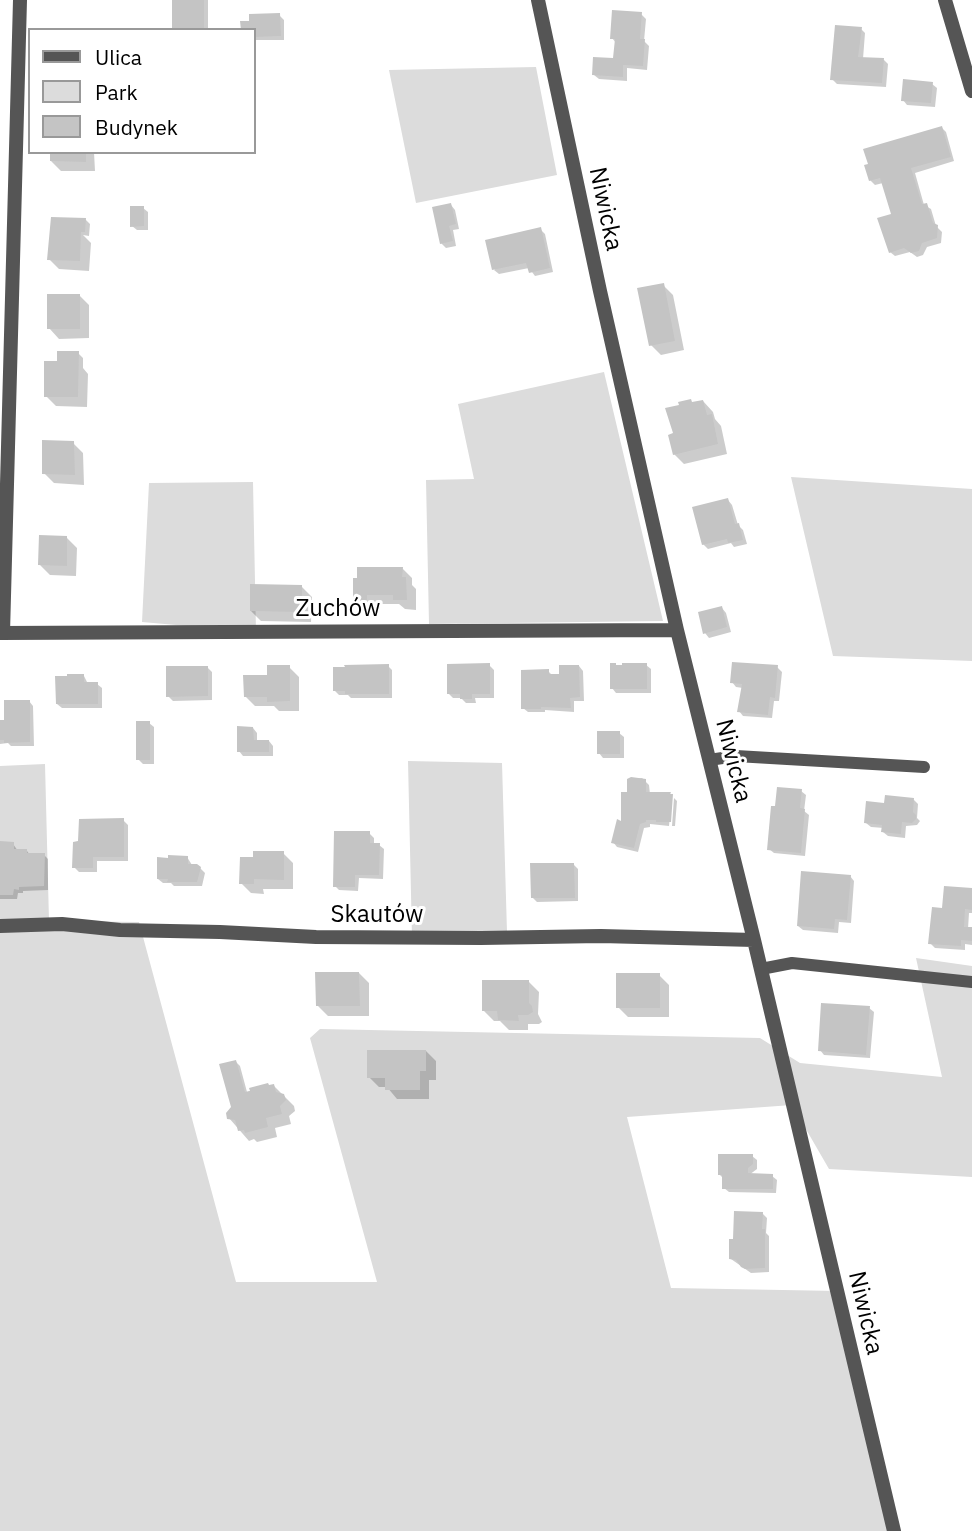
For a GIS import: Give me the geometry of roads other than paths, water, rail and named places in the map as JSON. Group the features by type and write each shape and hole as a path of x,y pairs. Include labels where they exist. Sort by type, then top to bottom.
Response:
{"street":[{"path":"2,633 20,0"},
{"name":"Niwicka","path":"538,0 597,278 677,631 761,969 894,1531"},
{"path":"945,0 972,91"},
{"name":"Zuchów","path":"2,633 677,631"},
{"name":"Skautów","path":"0,926 62,924 120,930 316,937 481,939 601,936 754,940"}],"lane":[{"path":"709,760 737,756 924,767"},
{"path":"761,969 792,963 972,982"}]}
